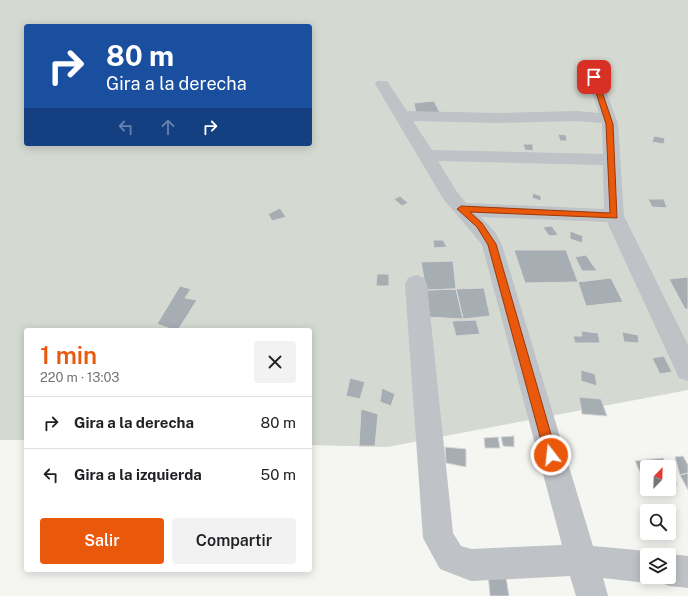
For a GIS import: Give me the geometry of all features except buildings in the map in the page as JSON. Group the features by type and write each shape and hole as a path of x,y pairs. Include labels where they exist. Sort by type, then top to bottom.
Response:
{"street":[{"path":"594,77 609,119 614,216 688,370"},
{"path":"382,84 426,154 450,196 461,209 480,225 492,244 580,560 592,596"},
{"path":"401,116 499,118 576,116 609,119"},
{"path":"426,154 611,160"},
{"path":"461,209 614,216"},
{"path":"416,284 438,538 451,558 471,565 580,560 640,566"},
{"path":"676,571 688,572"}],"shaded area":[{"path":"0,0 688,0 688,390 387,447 312,445 312,328 24,328 24,440 0,440"}],"route":[{"path":"551,455 492,244 486,232 480,225 461,209 614,216 612,206 610,124 594,77"}]}
